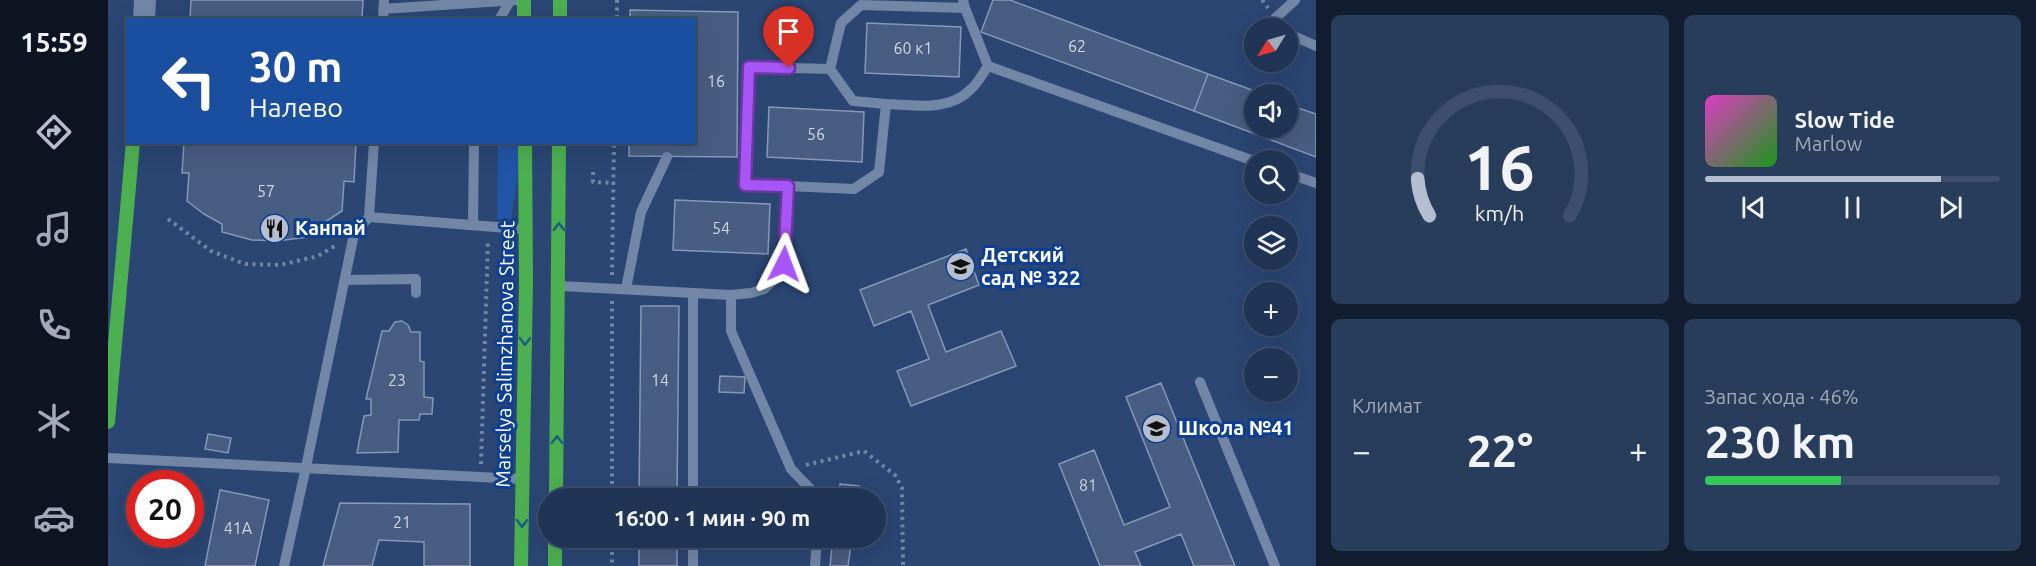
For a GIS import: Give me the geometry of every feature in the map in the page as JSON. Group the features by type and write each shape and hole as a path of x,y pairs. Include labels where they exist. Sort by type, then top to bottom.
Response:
{"main road":[{"path":"524,0 525,18"},
{"path":"560,0 560,18"},
{"path":"108,422 133,144"},
{"name":"Marselya Salimzhanova Street","path":"521,566 525,144"},
{"path":"556,488 559,144"},
{"path":"555,548 555,566"}],"street":[{"path":"144,18 145,0"}],"lane":[{"path":"383,9 517,0"},
{"path":"1276,18 1295,0"},
{"path":"500,18 510,1"},
{"path":"830,69 841,23 861,5 964,4 988,66 1244,157"},
{"path":"1298,38 1316,45"},
{"path":"830,69 853,100 886,104 944,105 963,97 988,66"},
{"path":"830,69 749,67 745,185 854,189 879,172 886,104"},
{"path":"284,566 354,234 369,218 374,144"},
{"path":"473,224 474,144"},
{"path":"626,289 641,212 667,157"},
{"path":"1298,177 1316,183"},
{"path":"559,286 731,295 764,289 777,278 784,264 788,186"},
{"path":"369,218 488,225 526,230"},
{"path":"345,280 416,279 416,293"},
{"path":"693,293 693,488"},
{"path":"731,295 731,332 790,469 809,488"},
{"path":"1200,382 1275,566"},
{"path":"108,458 523,480"},
{"path":"693,548 693,566"},
{"path":"815,566 816,548"}],"path":[{"path":"617,0 617,18"},
{"path":"612,488 614,144"},
{"path":"593,171 593,182 614,183"},
{"path":"168,219 211,251 245,264 280,266 318,256 354,234"},
{"path":"481,477 488,225"},
{"path":"790,469 864,451 895,475 902,488 903,566"},
{"path":"612,548 612,566"}],"shaded area":[{"path":"498,144 523,144 511,219 497,219"}],"building":[{"path":"191,0 363,0 362,18 190,18"},
{"path":"993,0 1010,0 1208,74 1194,111 981,32"},
{"path":"630,10 738,12 737,157 629,156 629,144 696,144 696,18 630,18"},
{"path":"867,23 961,27 959,77 865,73"},
{"path":"1208,74 1244,87 1244,130 1194,111"},
{"path":"769,107 864,112 862,162 767,157"},
{"path":"1298,108 1316,114 1316,157 1266,138 1298,138"},
{"path":"184,144 356,144 354,182 344,181 342,211 309,229 308,237 277,241 252,240 222,232 222,224 187,201 189,173 182,173"},
{"path":"675,200 770,204 768,254 673,250"},
{"path":"966,249 979,285 928,305 946,352 1001,331 1016,366 911,406 897,371 929,359 911,311 874,326 860,290"},
{"path":"641,306 679,306 677,488 639,488"},
{"path":"402,321 408,325 411,332 420,332 420,361 424,362 424,397 433,398 432,414 420,414 419,420 399,420 398,452 357,453 364,416 371,415 371,399 366,399 382,331 389,331 395,322"},
{"path":"720,376 745,377 744,393 719,392"},
{"path":"1161,383 1235,566 1194,566 1181,534 1135,552 1141,566 1100,566 1059,464 1094,450 1124,525 1170,507 1126,397"},
{"path":"208,434 231,438 228,453 205,449"},
{"path":"840,484 859,486 859,488 840,488"},
{"path":"220,490 269,500 255,566 205,566"},
{"path":"340,503 470,504 470,566 424,566 424,542 379,540 372,566 323,566"},
{"path":"639,548 677,548 677,566 639,566"},
{"path":"832,548 850,548 848,566 830,566"}],"traffic: fast":[{"path":"524,0 524,18"},
{"path":"560,0 560,18"},
{"path":"108,422 133,144"},
{"path":"521,566 526,283 525,144"},
{"path":"556,488 559,144"},
{"path":"555,548 555,566"}],"place":[{"name":"Канпай","path":"274,228"},
{"name":"Детский сад № 322","path":"960,266"},
{"name":"Школа №41","path":"1157,428"}],"route":[{"path":"784,264 788,186 745,185 749,67 789,68"}]}
